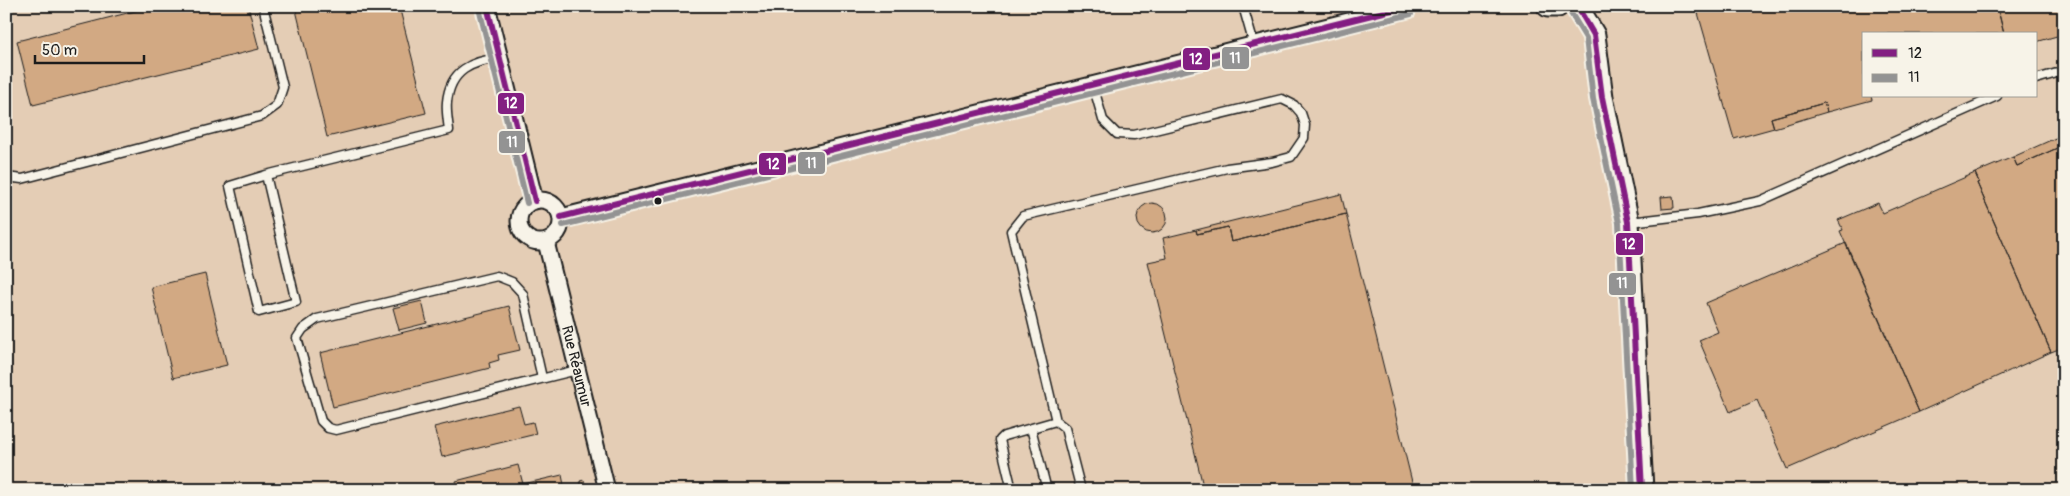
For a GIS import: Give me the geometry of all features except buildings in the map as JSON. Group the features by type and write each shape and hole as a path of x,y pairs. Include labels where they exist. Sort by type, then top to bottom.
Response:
{"street":[{"path":"487,6 535,201"},
{"path":"561,217 1408,6"},
{"path":"1548,6 1558,6"},
{"path":"1577,6 1594,35 1602,97 1628,222 1642,488"},
{"path":"535,201 549,202 561,217 560,230 546,242 533,241 527,237 520,226 519,220 524,208 535,201"},
{"name":"Rue Réaumur","path":"546,242 608,490"}],"lane":[{"path":"6,177 22,179 262,116 277,104 283,88 263,6"},
{"path":"1243,6 1254,45"},
{"path":"266,175 296,302 259,312 230,186 266,175 449,130 447,102 450,86 463,69 472,63 500,58"},
{"path":"2038,78 2064,71"},
{"path":"1081,490 1064,428 1056,422 1011,231 1023,216 1227,168 1272,162 1291,157 1304,138 1305,125 1301,113 1294,105 1282,99 1134,135 1117,134 1103,120 1093,85"},
{"path":"1628,222 1698,214 1760,201 1993,98"},
{"path":"542,378 523,294 512,282 498,276 317,319 303,329 297,338 321,421 328,428 336,430 577,370"},
{"path":"1012,490 1000,440 1004,436 1056,422"},
{"path":"1031,428 1047,490"}],"shaded area":[{"path":"6,6 2064,6 2064,490 6,490"}],"transit line":[{"name":"12","path":"487,6 535,201"},
{"name":"12","path":"561,217 1408,6"},
{"name":"12","path":"1577,6 1594,35 1602,97 1628,222 1642,490"},
{"name":"11","path":"479,8 527,203"},
{"name":"11","path":"1569,10 1586,38 1593,99 1619,223 1633,490"},
{"name":"11","path":"563,225 1411,14"}]}
